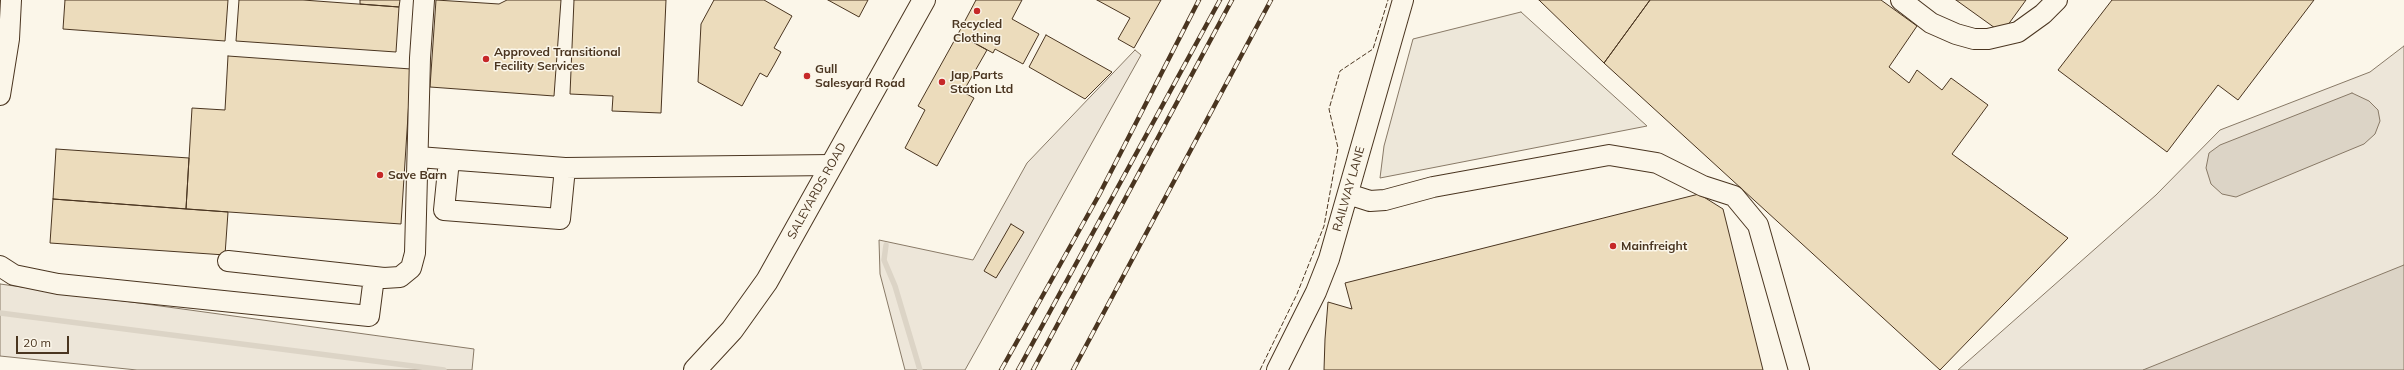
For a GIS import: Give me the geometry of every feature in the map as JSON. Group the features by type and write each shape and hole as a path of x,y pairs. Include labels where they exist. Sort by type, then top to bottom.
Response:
{"main road":[{"name":"SALEYARDS ROAD","path":"695,370 732,330 767,281 924,0"}],"street":[{"path":"0,95 9,39 11,0"},
{"path":"228,261 374,277 400,277 411,268 416,253 420,58 424,0"},
{"name":"RAILWAY LANE","path":"1276,370 1323,277 1348,194 1402,0"},
{"path":"1901,0 1944,29 1974,39 1988,39 2018,32 2043,14 2057,0"},
{"path":"1348,194 1370,201 1385,200 1433,187 1610,155 1657,163 1702,186 1734,196 1758,225 1799,370"},
{"path":"418,158 565,168 832,165"},
{"path":"444,210 449,160"},
{"path":"416,232 426,216 444,210 560,219 565,168"},
{"path":"0,266 14,275 58,284 369,316 374,277"}],"shaded area":[{"path":"1521,12 1647,126 1380,178 1384,146 1413,39"},
{"path":"2404,46 2404,370 1958,370 2156,195 2220,130 2370,72"},
{"path":"1135,50 1141,55 965,370 905,370 880,274 879,240 973,260 1027,163"},
{"path":"2352,93 2369,101 2378,110 2380,121 2375,134 2364,144 2236,197 2222,194 2211,184 2206,168 2209,153 2220,145"},
{"path":"2404,265 2404,370 2143,370"},
{"path":"0,284 474,349 472,370 137,370 0,356"}],"building":[{"path":"65,0 228,0 225,41 63,29"},
{"path":"239,0 303,0 399,7 396,52 236,41"},
{"path":"360,0 400,0 399,7 360,4"},
{"path":"436,0 499,4 507,0 561,0 554,96 430,87"},
{"path":"574,0 666,0 661,113 612,111 613,96 570,94"},
{"path":"714,0 764,0 792,16 774,48 781,52 774,65 767,77 760,73 742,106 698,82 701,24"},
{"path":"828,0 868,0 859,17"},
{"path":"976,0 1022,0 1012,19 1039,34 1023,64 995,49 993,53 958,34"},
{"path":"1097,0 1161,0 1134,48 1118,39 1130,18"},
{"path":"1539,0 1650,0 1604,63"},
{"path":"1650,0 1881,0 1917,26 1889,67 1909,83 1917,70 1942,90 1951,78 1988,105 1952,154 2068,238 1940,370 1604,63"},
{"path":"1956,0 2026,0 2002,33"},
{"path":"2112,0 2314,0 2238,100 2218,85 2167,152 2058,70"},
{"path":"958,34 987,50 963,92 974,98 937,166 905,148 925,110 918,106"},
{"path":"1046,35 1112,72 1085,99 1029,67"},
{"path":"228,56 411,69 401,224 186,209 192,108 225,110"},
{"path":"56,149 189,158 186,209 53,199"},
{"name":"Mainfreight","path":"1699,194 1723,209 1763,370 1324,370 1328,302 1352,309 1345,283"},
{"path":"53,199 228,212 225,255 50,243"},
{"path":"1011,224 1024,232 996,278 984,271"}],"waterway":[{"path":"886,245 884,260 895,286 920,370"},
{"path":"0,313 444,370"}],"railway":[{"path":"1001,370 1099,195 1199,0"},
{"path":"1018,370 1220,0"},
{"path":"1033,370 1232,0"},
{"path":"1073,370 1271,0"}],"fence":[{"path":"1260,370 1297,294 1324,226 1338,148 1329,109 1340,71 1373,49 1388,0"}],"place":[{"name":"Recycled Clothing","path":"977,11"},
{"name":"Approved Transitional Fecility Services","path":"486,59"},
{"name":"Gull Salesyard Road","path":"807,76"},
{"name":"Jap Parts Station Ltd","path":"942,82"},
{"name":"Save Barn","path":"380,175"},
{"name":"Mainfreight","path":"1613,246"}]}
